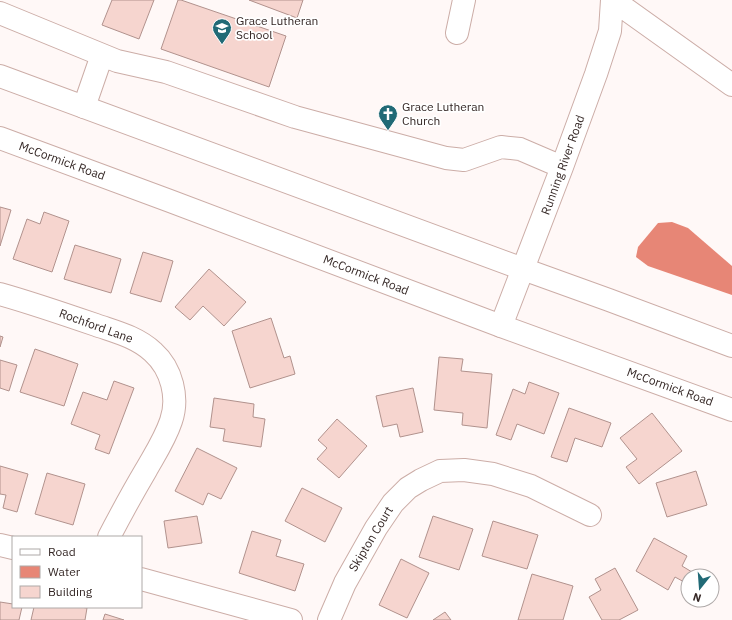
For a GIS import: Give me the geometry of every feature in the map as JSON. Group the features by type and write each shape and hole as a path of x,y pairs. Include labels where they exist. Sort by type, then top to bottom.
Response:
{"main road":[{"path":"457,33 464,0"},
{"path":"613,0 732,85"},
{"name":"Running River Road","path":"502,326 596,74 610,31 613,0"},
{"path":"0,13 117,61 166,72 296,117 446,158 464,160 501,147 520,149 562,167"},
{"path":"84,107 102,55"},
{"path":"0,76 732,346"},
{"name":"McCormick Road","path":"0,138 502,326 732,410"},
{"name":"Rochford Lane","path":"0,294 133,338 153,352 162,362 170,377 174,391 171,420 164,438 110,536"},
{"name":"Skipton Court","path":"329,620 345,583 376,528 393,503 408,488 421,480 440,472 464,470 493,474 531,486 590,515"},
{"path":"0,545 12,548"},
{"path":"142,579 291,620"}],"water":[{"path":"672,222 688,228 732,266 732,295 648,266 636,257 638,247 658,223"}],"building":[{"path":"112,0 154,0 139,39 102,25"},
{"path":"178,0 286,36 269,87 161,49"},
{"path":"249,0 303,0 297,18"},
{"path":"0,207 11,210 0,246"},
{"path":"44,212 69,221 52,272 13,259 27,219 40,224"},
{"path":"75,245 121,259 111,293 64,279"},
{"path":"143,252 173,261 161,302 130,293"},
{"path":"209,269 246,302 224,326 203,306 190,320 175,307"},
{"path":"271,318 284,358 290,356 295,374 250,388 232,331"},
{"path":"0,336 3,337 0,347"},
{"path":"35,349 78,364 64,406 20,392"},
{"path":"439,357 463,359 461,371 492,374 487,428 462,425 463,413 434,410"},
{"path":"0,360 17,365 9,391 0,388"},
{"path":"114,381 134,388 109,454 95,449 100,435 71,424 83,392 107,400"},
{"path":"529,382 559,393 544,434 517,424 511,440 496,435 513,389 525,394"},
{"path":"413,388 423,432 400,437 397,424 383,427 376,396"},
{"path":"214,398 254,404 253,417 265,419 261,447 223,441 225,429 210,427"},
{"path":"569,408 611,423 602,447 575,438 567,462 551,457"},
{"path":"652,413 682,451 639,484 626,467 637,459 620,438"},
{"path":"337,419 367,446 339,478 317,459 327,448 318,440"},
{"path":"197,448 237,468 221,499 208,493 203,505 175,491"},
{"path":"0,466 28,474 17,512 3,508 6,495 0,494"},
{"path":"696,471 707,505 667,517 656,483"},
{"path":"47,473 85,484 73,525 35,514"},
{"path":"302,488 342,508 325,542 285,521"},
{"path":"197,516 202,543 168,548 164,521"},
{"path":"433,516 473,529 459,570 419,557"},
{"path":"493,521 538,535 527,569 482,556"},
{"path":"252,531 281,540 276,556 304,564 295,591 239,573"},
{"path":"654,538 687,556 682,566 685,568 680,568 680,580 675,577 668,590 636,571"},
{"path":"401,559 429,573 407,618 379,605"},
{"path":"615,568 638,610 619,620 602,620 589,597 601,590 595,579"},
{"path":"532,574 573,586 563,620 518,620"},
{"path":"0,602 12,604 12,608 22,608 19,620 0,620"},
{"path":"34,608 87,608 85,620 31,620"},
{"path":"445,612 451,620 433,620"},
{"path":"105,614 124,620 103,620"}],"place":[{"name":"Grace Lutheran School","path":"222,45"},
{"name":"Grace Lutheran Church","path":"388,131"}]}
